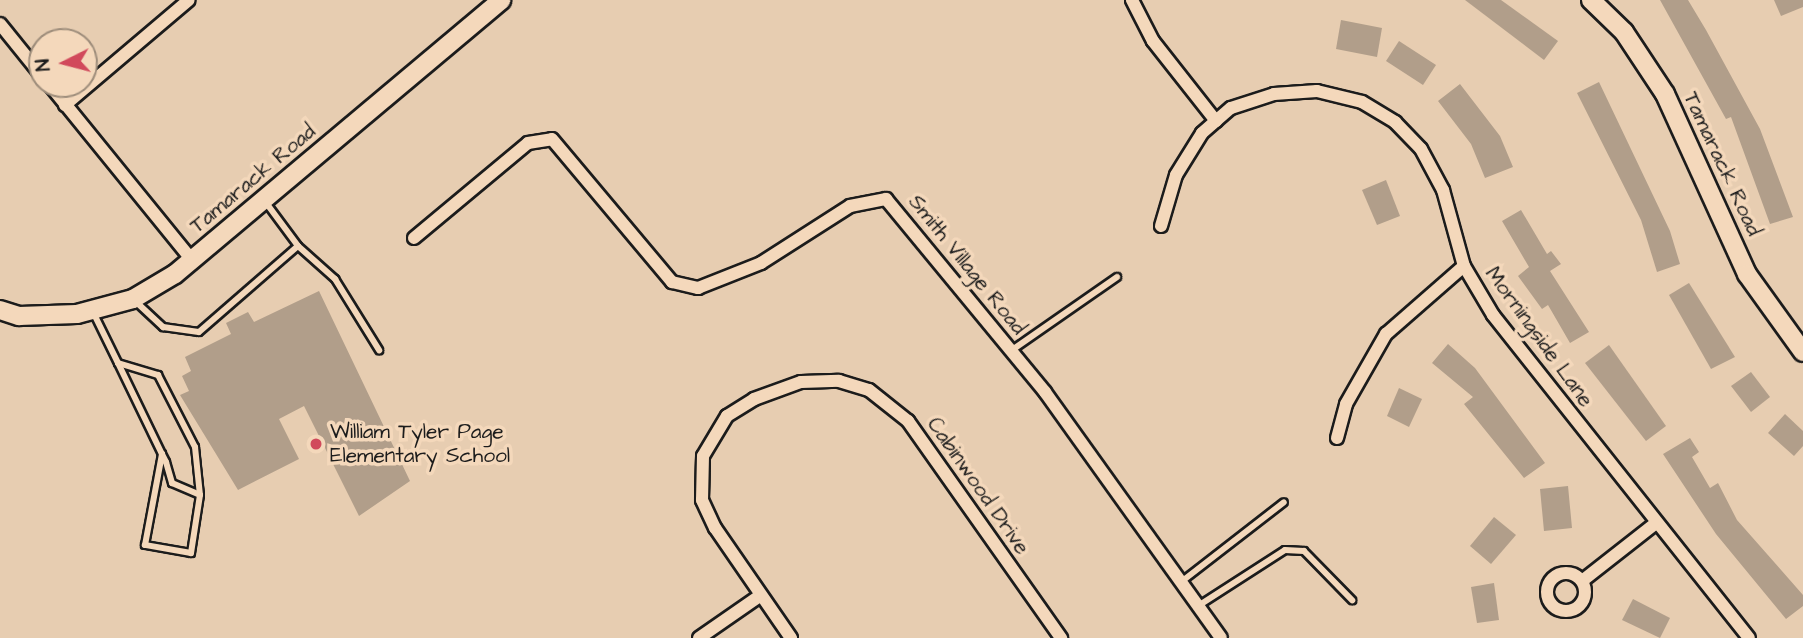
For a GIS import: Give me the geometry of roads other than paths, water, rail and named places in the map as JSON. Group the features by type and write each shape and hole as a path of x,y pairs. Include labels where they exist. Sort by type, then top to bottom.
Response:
{"street":[{"path":"65,105 189,0"},
{"name":"Tamarack Road","path":"0,310 48,317 92,310 133,299 192,260 501,0"},
{"path":"1132,0 1153,41 1216,121"},
{"name":"Tamarack Road","path":"1591,0 1624,32 1665,94 1747,274 1803,352"},
{"path":"0,24 28,59"},
{"name":"Morningside Lane","path":"1161,226 1176,175 1216,121 1231,108 1274,94 1317,91 1362,102 1395,122 1421,149 1443,190 1464,266 1493,315 1749,638"},
{"path":"59,98 192,260"},
{"name":"Smith Village Road","path":"414,238 527,143 552,139 672,282 698,288 761,263 849,206 886,198 1012,350 1221,638"},
{"path":"1337,438 1356,383 1386,334 1464,266"},
{"name":"Cabinwood Drive","path":"791,638 702,500 703,456 727,416 754,399 801,382 839,381 869,390 908,421 1061,638"},
{"path":"1582,581 1656,523"},
{"path":"699,638 761,595"}],"lane":[{"path":"264,200 298,246 335,279 379,350"},
{"path":"133,299 163,327 199,332 298,246"},
{"path":"1012,350 1117,277"},
{"path":"92,310 162,454 172,483 200,495"},
{"path":"118,363 158,375 195,447 200,495 191,553 145,545 162,454"},
{"path":"1181,582 1284,502"},
{"path":"1198,606 1285,550 1304,551 1352,600"}],"place":[{"name":"William Tyler Page Elementary School","path":"316,444"}]}
